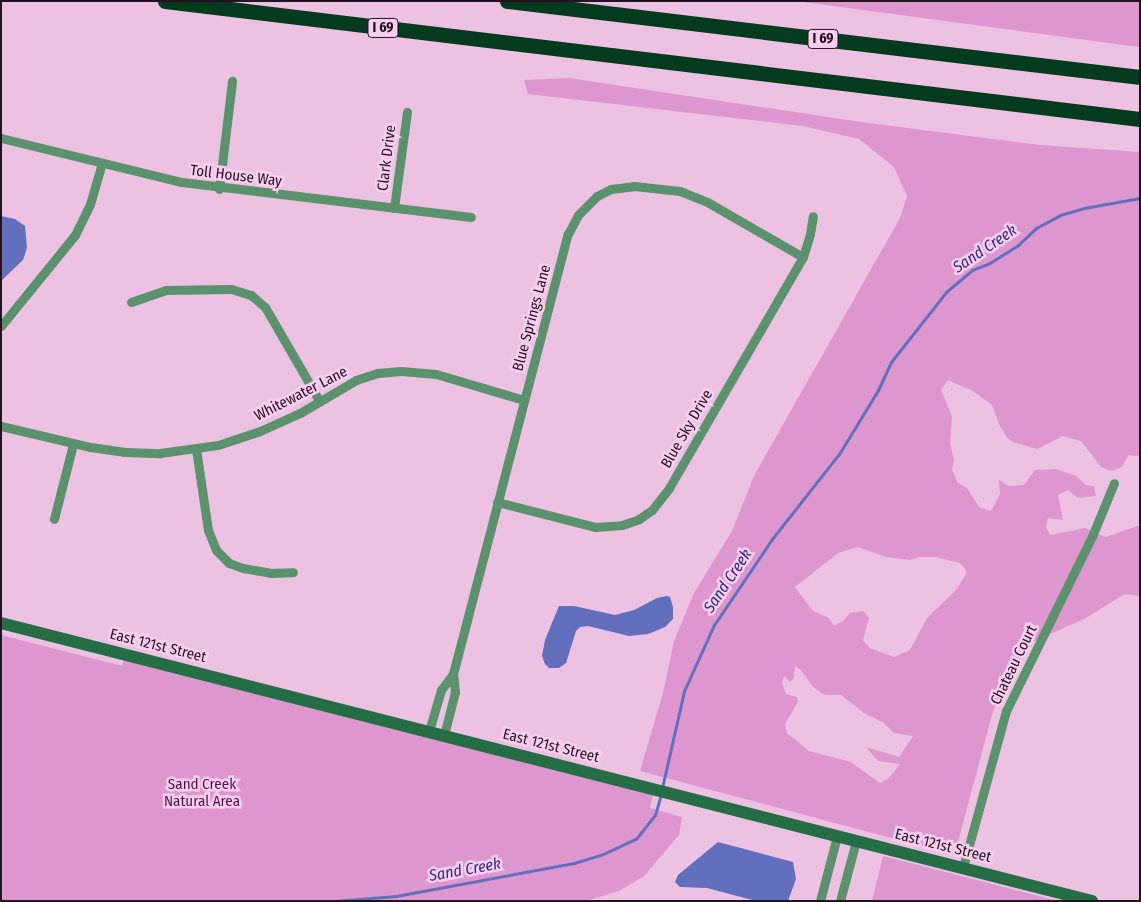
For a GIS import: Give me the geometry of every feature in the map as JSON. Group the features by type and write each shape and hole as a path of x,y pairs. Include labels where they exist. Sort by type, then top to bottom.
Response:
{"highway":[{"name":"I 69","path":"164,1 1140,119"},
{"name":"I 69","path":"507,1 1140,77"}],"street":[{"path":"219,188 232,81"},
{"name":"Clark Drive","path":"394,208 406,112"},
{"name":"Toll House Way","path":"1,138 165,179 219,188 471,217"},
{"path":"1,326 75,236 90,204 102,163"},
{"name":"Blue Springs Lane","path":"444,735 455,692 453,674 497,502 568,234 578,215 597,196 611,189 634,186 680,191 709,203 803,257"},
{"name":"Blue Sky Drive","path":"497,502 595,527 622,525 639,519 652,510 669,488 803,257 813,216"},
{"path":"131,302 166,290 231,290 250,295 266,307 320,400"},
{"name":"Whitewater Lane","path":"1,426 73,444 142,453 196,449 218,445 260,431 300,413 320,400 367,376 401,371 436,374 524,400"},
{"path":"54,519 73,444"},
{"path":"196,449 208,530 216,550 222,558 236,566 257,572 293,572"},
{"name":"Chateau Court","path":"963,867 1002,720 1093,534 1114,483"},
{"name":"East 121st Street","path":"1,623 1092,901"},
{"name":"Blue Springs Lane","path":"429,731 441,690 453,674"},
{"path":"820,901 837,836"},
{"path":"840,901 856,841"}],"green space":[{"path":"796,1 1140,1 1140,47 1116,44"},
{"path":"569,78 861,122 1040,145 1140,152 1140,456 1128,455 1122,467 1111,471 1101,467 1081,441 1063,436 1037,449 1013,442 1007,438 999,424 992,405 973,391 948,380 941,390 952,416 950,443 954,460 952,470 958,483 967,488 979,507 991,511 1000,494 999,480 1009,486 1024,485 1035,470 1056,469 1076,476 1086,485 1094,486 1096,496 1078,498 1068,490 1058,495 1063,520 1048,518 1046,527 1050,535 1085,528 1106,537 1140,525 1140,596 1125,594 1086,618 1028,644 993,711 958,842 947,849 940,851 640,771 663,693 674,641 694,593 732,531 754,476 900,218 907,196 894,167 859,139 803,126 528,94 524,80","holes":["858,547 886,557 910,560 919,557 935,557 960,563 967,572 957,589 927,618 910,650 894,657 870,648 863,640 869,618 863,611 850,613 843,621 834,626 829,618 812,610 795,587 838,553","795,666 801,670 813,687 825,695 841,695 864,713 884,723 894,733 913,736 899,757 866,747 878,761 900,764 888,779 880,783 851,762 809,751 787,733 785,724 798,702 797,697 786,694 782,683 784,676 790,682 794,678"]},
{"name":"Sand Creek Natural Area","path":"1,635 122,666 124,660 653,794 650,808 682,817 679,835 644,876 619,891 585,901 1,901"},
{"path":"883,856 1058,901 872,901"}],"water":[{"path":"1,216 15,219 25,226 27,248 23,260 1,281"},
{"path":"670,597 673,607 673,619 665,627 648,634 629,636 588,626 580,627 576,631 566,663 559,668 549,668 545,664 542,656 545,640 559,606 574,606 615,615 634,610 657,598"},
{"path":"718,842 793,862 796,879 788,901 756,901 707,888 680,887 675,882 678,875"}],"waterway":[{"name":"Sand Creek","path":"662,788 684,691 714,625 772,539 839,454 878,390 891,362 946,292 972,270 988,264 1018,245 1036,228 1060,215 1084,208 1140,198"},
{"name":"Sand Creek","path":"335,901 396,896 574,863 601,855 636,839 655,815 661,794"}]}
